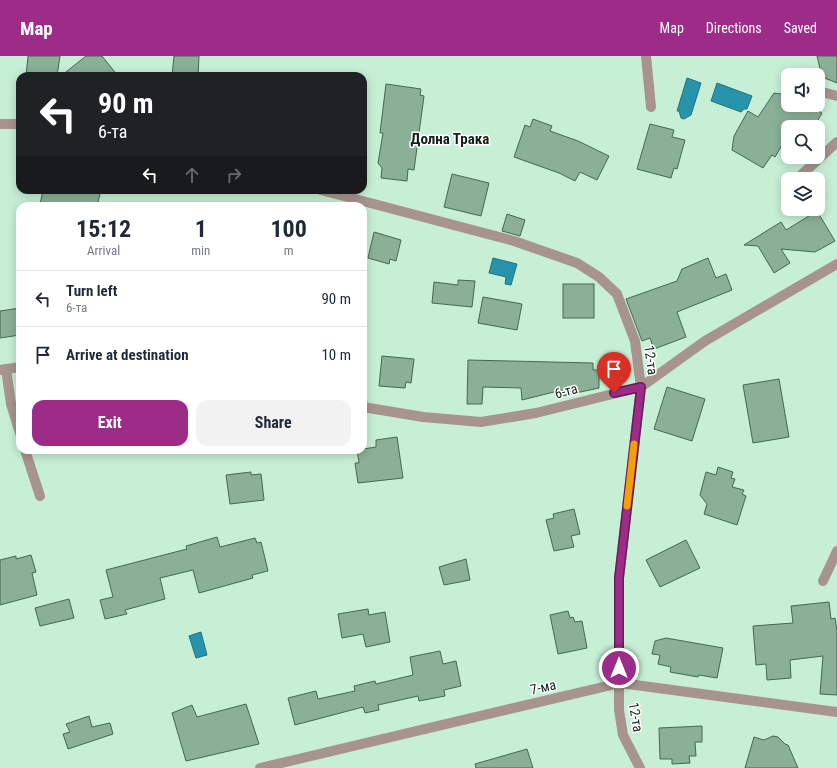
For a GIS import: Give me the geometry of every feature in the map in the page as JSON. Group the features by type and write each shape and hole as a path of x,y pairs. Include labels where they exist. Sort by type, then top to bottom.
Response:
{"street":[{"path":"646,56 651,108"},
{"path":"825,93 837,96"},
{"path":"0,124 16,124"},
{"path":"805,172 837,142"},
{"name":"12-та","path":"336,194 366,202"},
{"name":"12-та","path":"367,202 514,241 577,263 599,277 617,294 635,341 641,387 619,578 620,683 618,710 624,735 640,768"},
{"name":"6-та","path":"367,408 423,417 481,422 536,413 641,387 705,341 837,264"},
{"path":"16,368 3,370 16,420"},
{"path":"26,454 40,496"},
{"path":"823,582 837,551"},
{"name":"7-ма","path":"260,768 620,683 837,712"}],"water":[{"path":"687,78 701,83 691,115 684,119 681,118 679,111 677,111"},
{"path":"717,83 752,96 747,109 744,109 741,112 711,101"},
{"path":"493,258 517,264 511,285 505,284 506,277 489,273"},
{"path":"201,632 207,655 196,658 189,636"}],"building":[{"path":"28,56 60,56 58,72 26,72"},
{"path":"86,56 102,56 115,72 66,72"},
{"path":"174,56 199,56 198,72 172,72"},
{"path":"817,56 837,56 837,83 825,78 825,68 820,68"},
{"path":"386,84 421,89 420,95 424,96 414,170 408,169 407,181 381,178 382,168 378,163 383,133 380,133"},
{"path":"774,93 781,94 781,112 822,113 818,120 781,120 781,147 775,157 772,155 763,168 732,150 734,136 748,111 758,117"},
{"path":"533,119 552,126 550,131 578,141 609,156 597,180 580,172 575,181 559,173 514,157 525,125 530,127"},
{"path":"650,124 674,130 672,137 685,140 677,169 674,168 671,178 637,169"},
{"path":"452,174 489,183 481,216 444,207"},
{"path":"42,194 100,194 98,202 40,202"},
{"path":"507,214 525,220 520,236 502,231"},
{"path":"809,216 820,216 835,241 815,252 781,249 790,263 774,273 758,246 744,245 781,222 786,230"},
{"path":"374,232 401,240 396,261 390,259 389,264 368,258"},
{"path":"708,258 716,278 726,274 732,290 677,312 686,337 654,349 650,338 642,341 626,299 677,281 682,269"},
{"path":"458,280 475,281 472,307 432,303 434,282 458,285"},
{"path":"563,284 594,284 594,318 563,318"},
{"path":"483,297 522,304 517,330 478,323"},
{"path":"16,309 16,336 0,338 0,311"},
{"path":"382,356 414,359 411,383 406,382 405,388 379,386"},
{"path":"468,360 593,363 593,370 599,370 599,388 562,396 562,390 522,400 521,388 483,387 482,404 467,404"},
{"path":"779,379 789,437 753,443 743,385"},
{"path":"667,387 705,399 692,441 654,429"},
{"path":"397,437 403,478 358,483 355,463 359,463 358,454 367,454 367,448 376,447 376,440"},
{"path":"718,467 733,472 731,478 735,479 732,487 744,490 742,494 746,496 737,525 704,514 707,504 700,495 706,472 716,475"},
{"path":"251,472 251,475 261,474 264,500 230,504 226,475"},
{"path":"574,509 580,534 571,536 574,547 554,551 546,520 554,518 553,514"},
{"path":"217,537 220,547 255,538 257,543 261,542 268,571 252,575 253,578 199,593 193,570 160,578 165,599 125,610 127,614 105,619 100,600 113,597 106,570 187,549 186,546"},
{"path":"686,540 700,568 660,587 646,560"},
{"path":"31,555 36,572 32,573 37,595 0,605 0,560 16,556 16,559"},
{"path":"466,559 470,580 444,585 439,567"},
{"path":"69,599 74,618 40,626 35,608"},
{"path":"829,602 831,619 835,618 837,631 837,695 820,694 823,656 790,660 791,678 767,680 766,664 756,665 753,626 793,623 791,606"},
{"path":"368,609 369,615 385,612 390,642 366,647 363,634 342,638 338,614"},
{"path":"568,611 570,618 573,617 575,622 582,621 587,648 558,654 550,615"},
{"path":"666,638 723,648 717,678 699,675 698,677 670,672 671,667 658,664 660,655 652,654 655,641"},
{"path":"440,651 443,664 456,661 461,686 444,690 445,696 419,701 418,696 378,705 379,710 365,713 363,707 295,725 288,698 316,691 318,699 355,691 354,686 375,681 376,684 413,675 410,657"},
{"path":"246,704 259,744 186,761 172,713 192,705 197,717"},
{"path":"89,716 92,727 110,723 113,734 68,749 63,734 70,732 66,724"},
{"path":"702,726 702,742 695,742 696,756 689,756 690,763 672,764 672,759 660,759 659,728"},
{"path":"773,736 778,737 788,745 798,768 745,768 754,737 764,740"},
{"path":"527,749 533,768 476,768 475,764"}],"slow traffic":[{"path":"627,506 634,444"}],"district":[{"name":"Долна Трака","path":"450,139"}],"route":[{"path":"614,393 641,387 619,578 619,668"}]}
